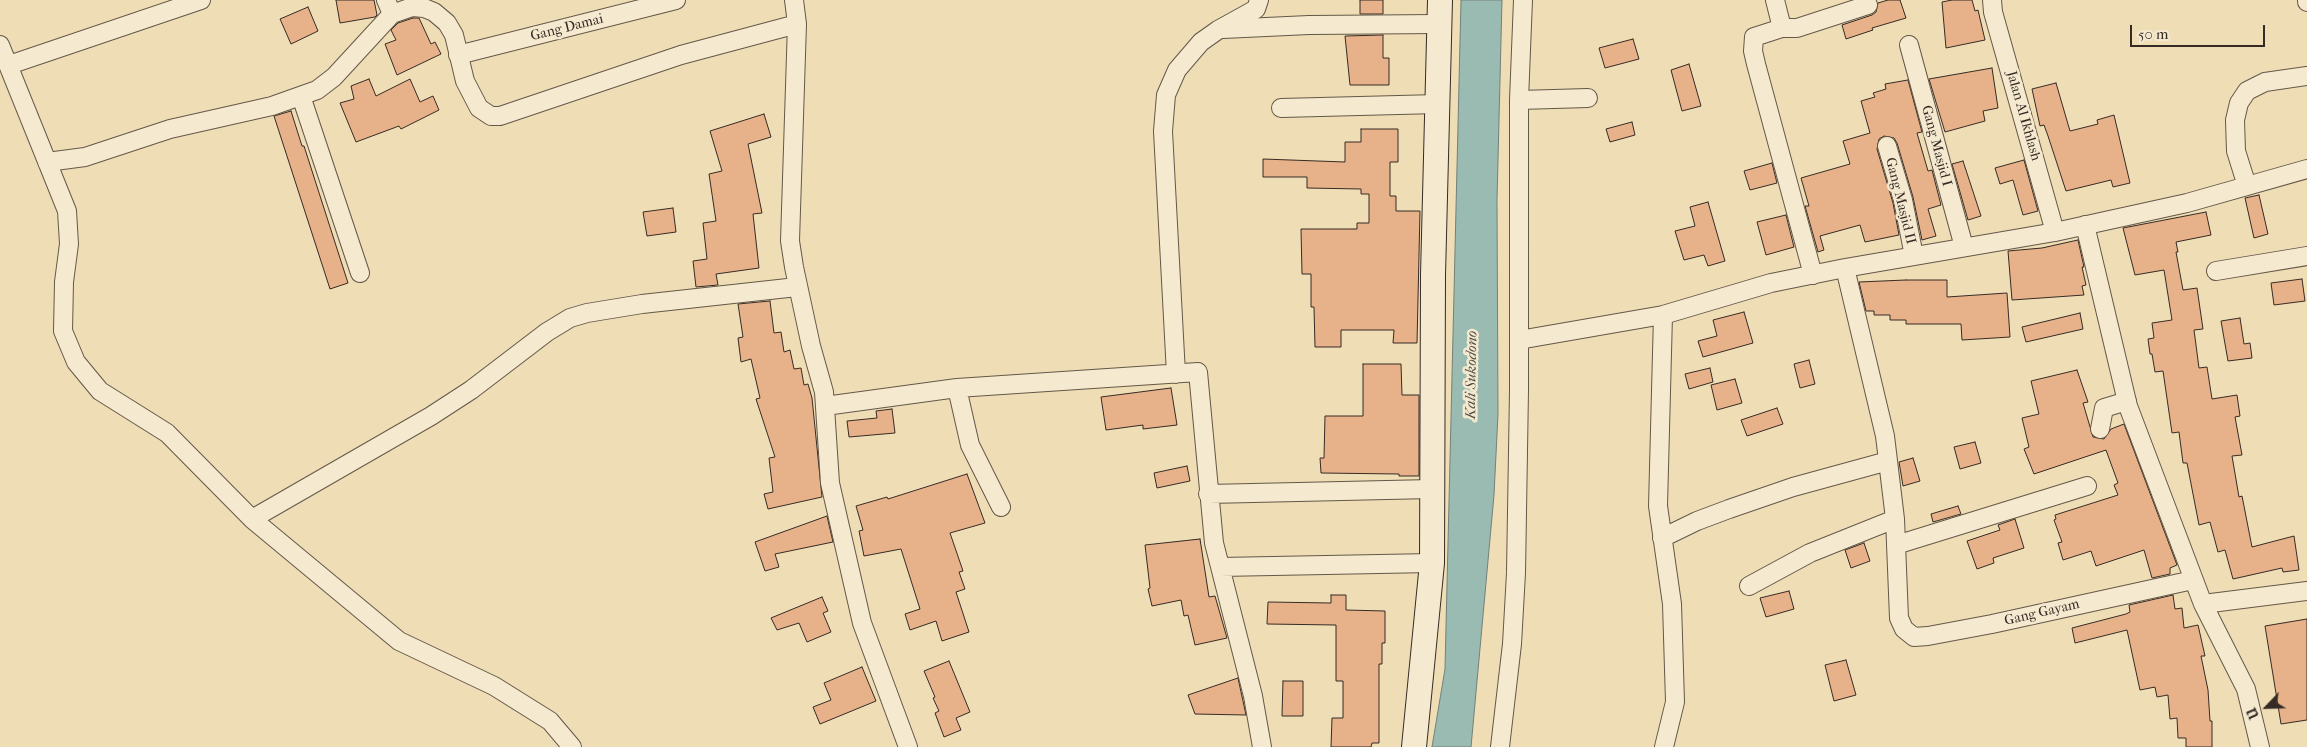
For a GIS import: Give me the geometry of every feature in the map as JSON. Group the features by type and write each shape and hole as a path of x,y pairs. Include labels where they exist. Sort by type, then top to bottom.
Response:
{"main road":[{"path":"1414,747 1432,563 1433,276 1440,0"}],"street":[{"path":"9,65 201,0"},
{"name":"Gang Damai","path":"458,55 676,0"},
{"path":"794,0 797,24 790,241 797,287 824,392 830,483 862,622 908,747"},
{"path":"1176,374 1164,112 1171,81 1177,70 1202,42 1218,30 1256,9 1259,0"},
{"path":"1500,747 1512,644 1516,573 1519,340 1519,100 1523,0"},
{"path":"1775,0 1782,28"},
{"name":"Jalan Al Ikhlash","path":"1992,0 1993,12 2055,232"},
{"path":"1813,275 1753,51 1754,37 1782,28 1797,28 1868,5"},
{"path":"47,162 85,156 170,129 272,106 317,90 334,77 389,7 424,8 434,12 447,23 454,35 465,81 479,108 491,116 500,116 681,55 797,24"},
{"path":"1218,30 1309,25 1439,24"},
{"path":"0,45 67,211 69,244 64,282 64,331 76,362 100,391 167,433 252,519 399,641 494,686 550,720 572,747"},
{"name":"Gang Masjid I","path":"1908,45 1964,247"},
{"path":"2247,186 2236,151 2235,120 2239,103 2247,91 2265,82 2307,76"},
{"path":"301,96 360,273"},
{"path":"1519,100 1588,98"},
{"path":"1281,108 1438,104"},
{"name":"Gang Masjid II","path":"1887,146 1903,200 1914,256"},
{"path":"1519,340 1663,315 1771,283 1845,268 2055,232 2187,203 2307,169"},
{"path":"2085,225 2127,401 2193,580 2203,604 2246,689 2260,747"},
{"path":"2216,271 2307,256"},
{"path":"1845,268 1885,436 1895,519 1896,545 2087,486"},
{"path":"252,519 439,411 471,390 547,332 570,318 587,313 642,304 797,287"},
{"path":"1663,315 1658,506 1672,604 1675,693 1675,702 1664,747"},
{"path":"825,406 957,388 1198,372 1214,543 1253,696 1262,747"},
{"path":"957,388 970,445 1001,507"},
{"path":"2100,429 2104,408 2127,401"},
{"path":"1662,538 1697,520 1793,487 1888,461"},
{"path":"1208,494 1432,489"},
{"path":"1749,586 1810,553 1895,519"},
{"name":"Gang Gayam","path":"1896,545 1900,618 1904,629 1914,637 1992,624 2193,580"},
{"path":"1220,567 1432,563"},
{"path":"2203,604 2307,590"}],"water":[{"name":"Kali Sukodono","path":"1461,0 1502,0 1497,200 1498,414 1494,495 1471,747 1432,747 1445,669"}],"building":[{"path":"336,0 374,0 377,15 375,17 340,23"},
{"path":"1360,0 1383,0 1383,14 1360,14"},
{"path":"1888,0 1900,0 1906,18 1872,28 1873,30 1846,39 1842,25 1872,15 1876,12 1878,3"},
{"path":"1972,0 1975,11 1978,10 1985,40 1946,48 1942,2"},
{"path":"308,7 318,31 291,44 280,19"},
{"path":"419,18 431,44 435,42 441,54 397,75 385,44 396,40 391,30 398,23"},
{"path":"1383,35 1383,58 1389,58 1389,85 1350,85 1345,36"},
{"path":"1633,39 1639,59 1605,68 1599,48"},
{"path":"1689,64 1701,106 1682,111 1671,70"},
{"path":"1992,68 1998,108 1983,111 1985,121 1945,132 1929,79"},
{"path":"369,79 376,96 410,79 420,102 433,96 439,110 401,129 399,126 356,142 340,103 354,99 351,86"},
{"path":"1908,80 1922,132 1917,133 1928,171 1932,170 1941,205 1928,209 1936,236 1922,240 1913,197 1897,143 1894,138 1884,136 1879,139 1877,149 1893,203 1899,235 1865,242 1860,225 1820,236 1824,250 1818,252 1805,206 1809,206 1801,178 1850,164 1843,141 1870,133 1861,101 1875,97 1873,93 1886,89 1885,84"},
{"path":"2056,83 2070,131 2098,124 2097,120 2114,115 2130,183 2113,187 2111,180 2066,191 2044,125 2040,126 2032,89"},
{"path":"291,111 348,283 330,289 274,116"},
{"path":"764,114 771,137 748,144 762,213 753,214 759,268 716,274 718,285 696,287 693,261 707,259 703,223 716,221 709,174 722,171 710,131"},
{"path":"1632,122 1635,135 1610,142 1606,129"},
{"path":"1361,129 1398,129 1398,162 1390,162 1390,196 1396,196 1396,211 1420,211 1417,343 1393,343 1394,330 1341,330 1341,347 1315,347 1314,307 1311,307 1311,274 1302,274 1301,229 1357,229 1357,223 1369,223 1369,194 1361,194 1361,189 1307,188 1307,177 1263,177 1263,159 1345,162 1345,142 1361,142"},
{"path":"2024,160 2038,211 2023,215 2013,180 2000,184 1995,168"},
{"path":"1963,161 1981,216 1968,220 1952,164"},
{"path":"1772,163 1777,183 1750,190 1744,171"},
{"path":"2259,195 2268,234 2254,238 2245,198"},
{"path":"1708,202 1725,261 1708,266 1704,255 1684,260 1675,231 1695,226 1690,207"},
{"path":"673,208 676,232 647,236 643,212"},
{"path":"2206,212 2211,235 2176,242 2183,290 2197,288 2203,329 2194,330 2199,368 2207,367 2212,399 2237,395 2240,416 2235,417 2242,455 2232,456 2239,497 2242,496 2252,547 2294,536 2299,570 2283,572 2282,568 2233,579 2225,550 2218,552 2210,522 2199,525 2187,463 2183,463 2179,432 2172,433 2163,371 2155,372 2152,354 2150,354 2148,339 2154,338 2152,323 2172,320 2164,270 2135,275 2123,228"},
{"path":"1786,215 1794,247 1766,255 1757,222"},
{"path":"2078,240 2086,285 2082,286 2084,295 2012,300 2008,251 2042,248"},
{"path":"2302,279 2305,301 2274,305 2271,283"},
{"path":"1947,280 1947,297 2007,293 2010,337 1962,340 1961,324 1906,324 1906,320 1890,320 1890,315 1874,315 1874,311 1866,311 1859,282"},
{"path":"770,301 774,333 781,332 784,352 790,350 794,369 801,368 804,385 808,384 812,398 822,497 768,509 764,494 773,492 769,458 775,457 756,399 760,398 751,359 741,362 738,338 743,337 738,304"},
{"path":"1744,312 1753,343 1703,357 1698,341 1717,336 1713,320"},
{"path":"2080,313 2083,329 2026,342 2022,327"},
{"path":"2240,318 2244,344 2250,343 2252,358 2228,361 2221,321"},
{"path":"1809,360 1815,384 1800,388 1794,364"},
{"path":"1363,364 1401,364 1402,395 1419,395 1419,476 1321,473 1320,458 1324,458 1325,416 1363,416"},
{"path":"1710,368 1713,382 1689,389 1685,374"},
{"path":"2077,370 2088,402 2083,403 2093,437 2104,439 2111,429 2124,424 2177,565 2170,568 2170,574 2152,578 2144,550 2096,566 2091,551 2063,560 2058,543 2062,542 2054,520 2056,519 2055,515 2118,495 2114,485 2118,483 2106,450 2034,474 2024,449 2029,447 2022,418 2039,414 2031,381"},
{"path":"1735,379 1742,403 1717,410 1711,385"},
{"path":"1171,388 1177,425 1143,429 1143,425 1106,430 1101,397"},
{"path":"1777,408 1783,424 1747,436 1741,420"},
{"path":"892,409 895,433 849,437 847,421 877,418 876,411"},
{"path":"1975,442 1981,463 1960,469 1954,447"},
{"path":"1913,458 1920,481 1903,486 1899,462"},
{"path":"1187,466 1190,481 1157,488 1154,473"},
{"path":"967,474 985,523 950,533 963,571 959,572 965,589 956,592 969,632 942,641 936,621 910,630 905,614 920,609 901,549 864,556 859,531 863,530 856,506 887,497 888,499"},
{"path":"1958,506 1961,514 1933,522 1931,514"},
{"path":"827,516 833,542 775,554 779,567 765,571 755,542"},
{"path":"2015,519 2024,548 1993,558 1994,563 1977,569 1967,541 2000,530 1998,525"},
{"path":"1200,539 1209,597 1215,596 1227,638 1195,645 1188,615 1184,616 1181,600 1152,606 1148,589 1150,588 1145,545"},
{"path":"1864,543 1870,561 1851,568 1845,550"},
{"path":"1789,591 1794,609 1766,617 1760,598"},
{"path":"1331,595 1346,595 1346,610 1385,611 1385,643 1382,643 1382,664 1379,664 1379,743 1372,743 1371,747 1331,747 1332,718 1343,718 1343,681 1336,681 1336,625 1267,624 1268,602 1331,603"},
{"path":"2173,595 2175,609 2182,608 2184,628 2198,625 2205,656 2201,656 2208,690 2210,721 2212,721 2212,747 2186,747 2186,738 2178,738 2177,718 2170,719 2168,695 2157,697 2155,687 2140,690 2127,630 2075,643 2072,628 2126,614 2130,612 2129,605"},
{"path":"822,597 828,611 823,613 831,632 807,642 799,623 777,630 771,618"},
{"path":"2307,619 2307,720 2281,724 2265,626"},
{"path":"1846,660 1856,695 1834,701 1825,665"},
{"path":"949,661 970,712 956,718 961,730 944,737 935,713 939,711 933,698 935,697 924,671"},
{"path":"862,667 876,701 820,724 813,707 831,700 824,683"},
{"path":"1238,678 1246,715 1195,714 1188,695"},
{"path":"1283,681 1303,681 1303,716 1282,716"}]}
